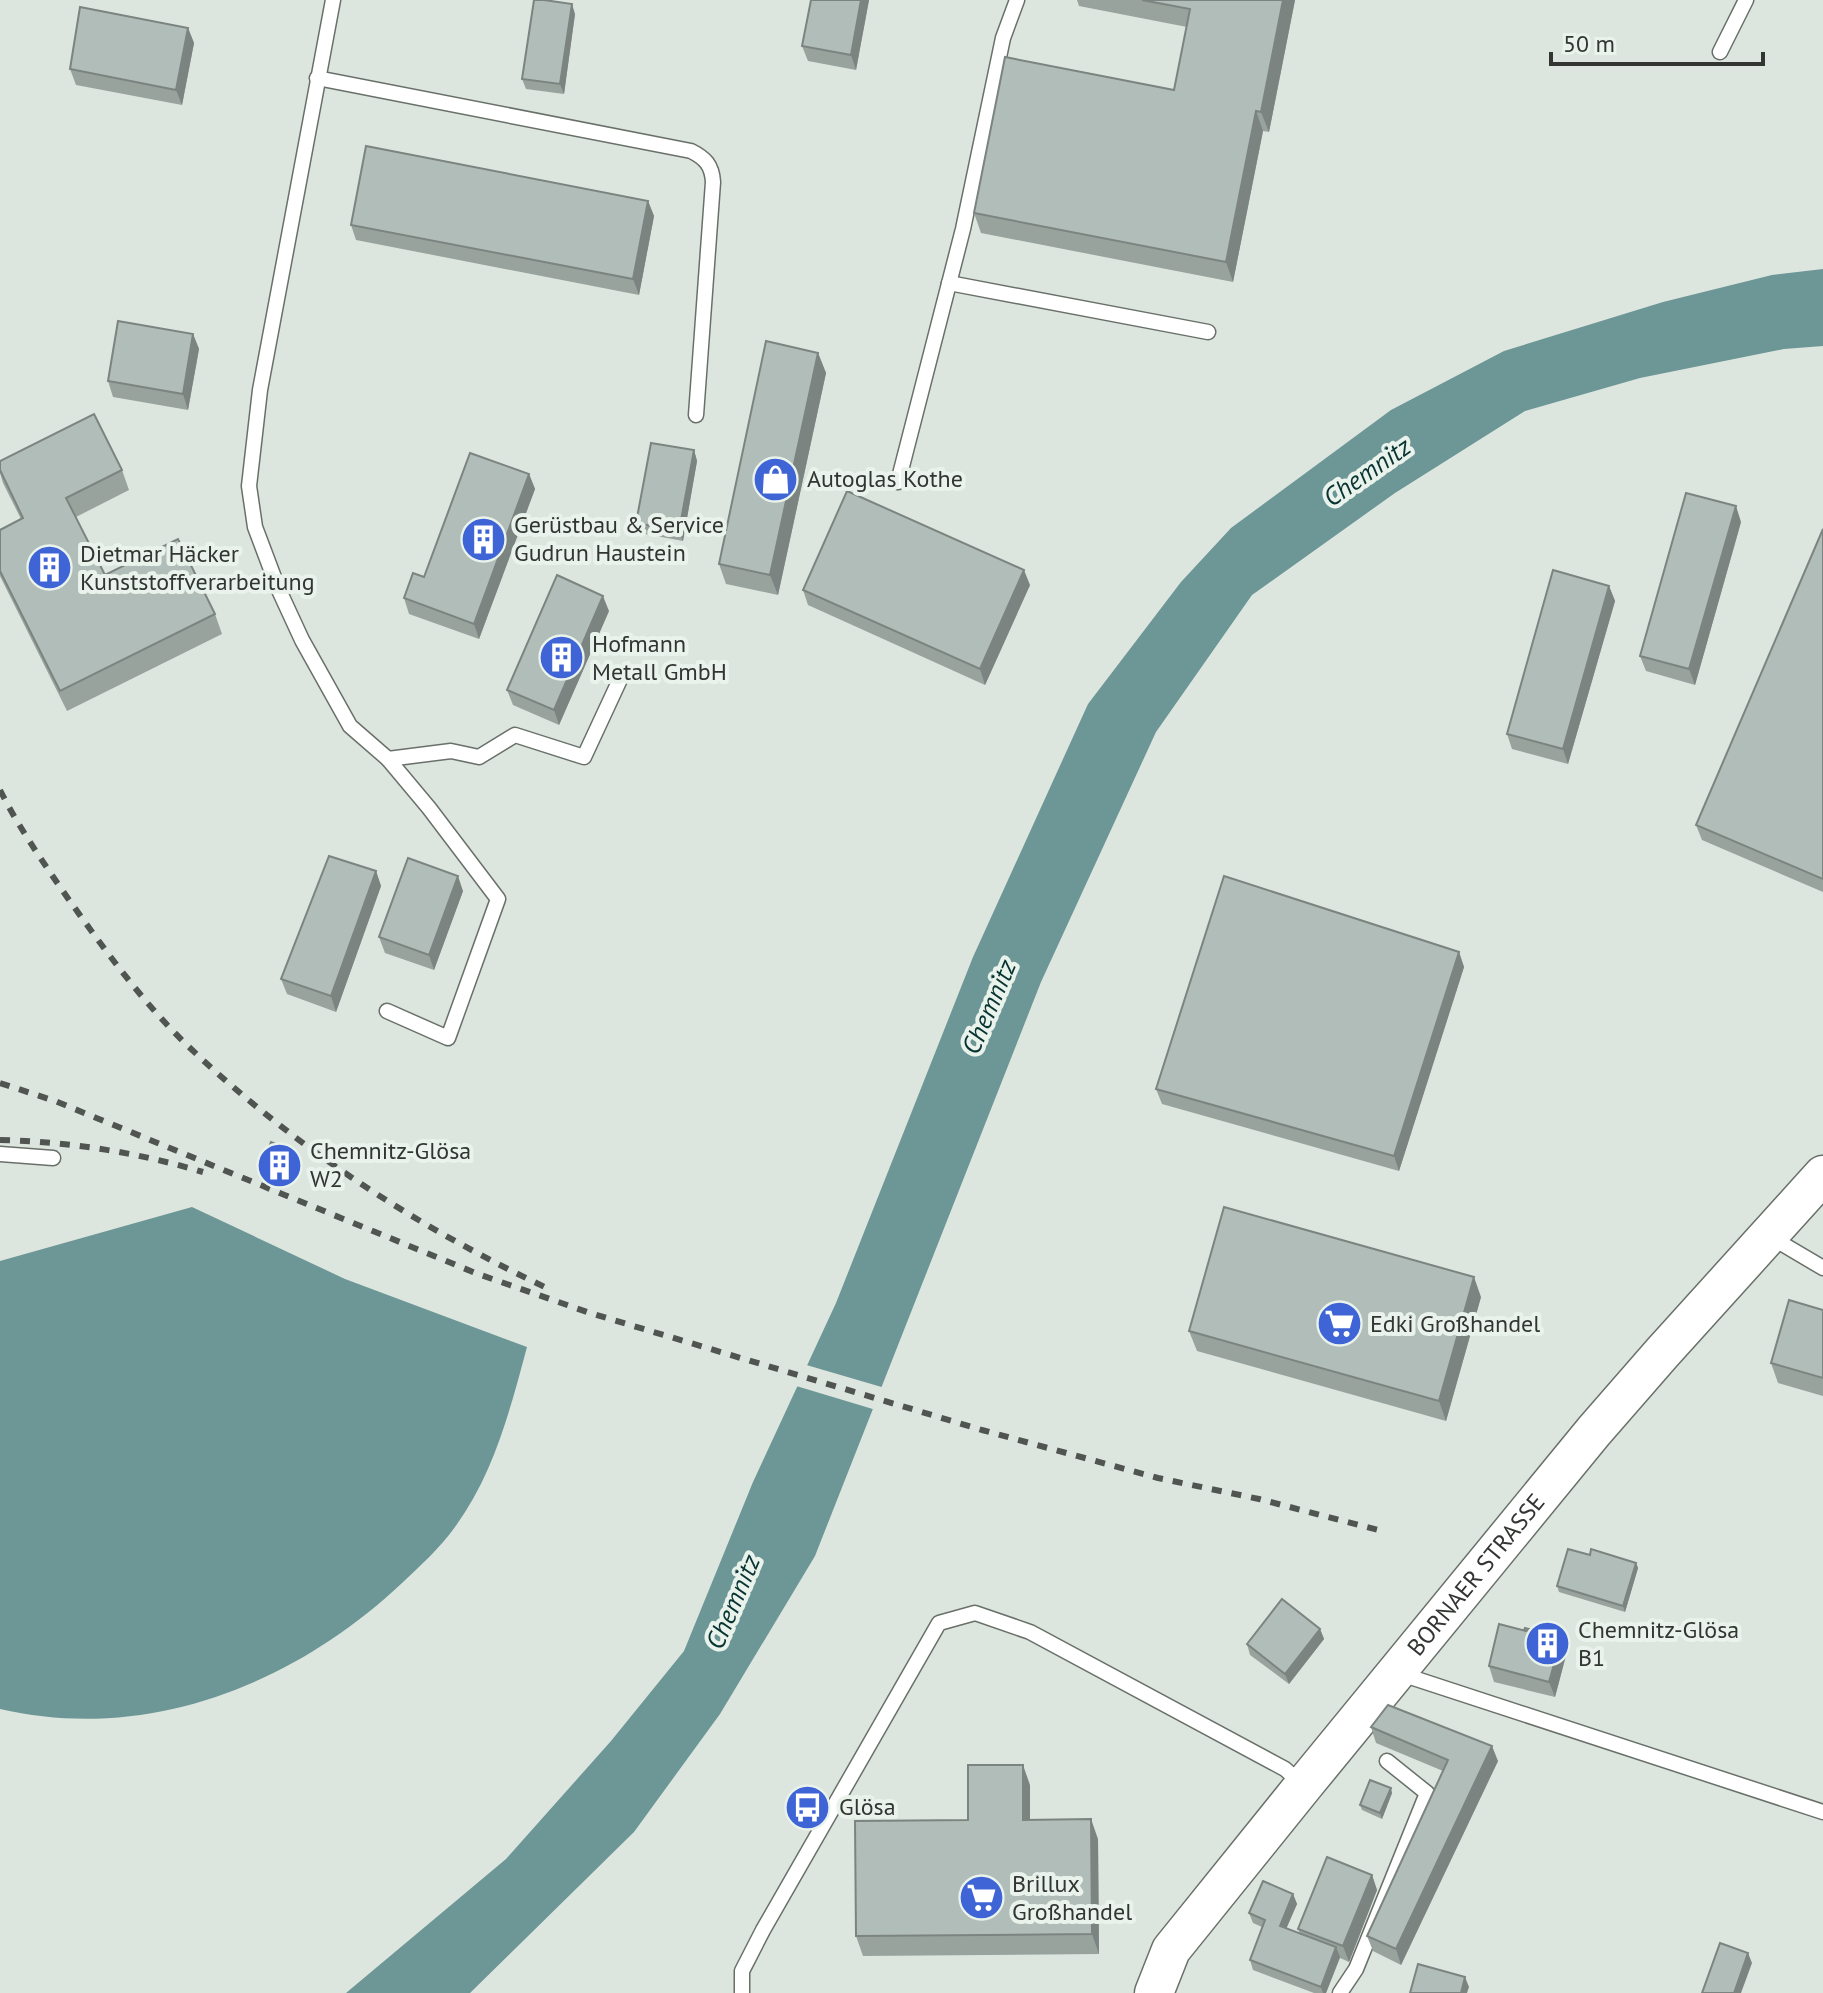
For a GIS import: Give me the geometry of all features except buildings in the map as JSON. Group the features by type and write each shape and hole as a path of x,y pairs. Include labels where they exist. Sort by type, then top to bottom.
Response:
{"main road":[{"name":"BORNAER STRASSE","path":"1154,1993 1171,1950 1304,1785 1594,1431 1823,1175"}],"lane":[{"path":"333,0 260,390 249,486 255,527 302,640 350,726 388,759 498,899 448,1038 387,1011"},
{"path":"898,482 949,283 1003,38 1017,0"},
{"path":"1720,52 1746,0"},
{"path":"317,78 691,151 709,163 713,182 696,415"},
{"path":"949,283 1208,332"},
{"path":"388,759 451,751 479,757 515,735 584,757 623,673"},
{"path":"0,1154 53,1158"},
{"path":"1769,1236 1823,1268"},
{"path":"742,1993 742,1971 763,1930 939,1623 975,1613 1030,1632 1285,1769 1304,1785"},
{"path":"1397,1672 1823,1812"},
{"path":"1340,1993 1356,1969 1427,1793 1387,1761"}],"water":[{"name":"Chemnitz","path":"1823,269 1823,346 1784,349 1640,378 1525,411 1395,493 1252,595 1156,732 1041,982 815,1556 720,1714 634,1832 470,1993 346,1993 506,1859 611,1741 684,1651 753,1482 836,1303 973,957 1088,704 1181,582 1231,528 1391,410 1504,351 1663,302 1772,275"},
{"path":"192,1207 345,1279 527,1347 499,1441 469,1507 430,1557 359,1620 313,1651 265,1677 215,1697 163,1711 109,1718 55,1718 0,1709 0,1261"}],"pier":[{"path":"803,1364 885,1388 876,1410 793,1385"}],"railway":[{"path":"0,790 40,858 125,975 172,1030 229,1084 359,1183 452,1239 549,1289"},
{"path":"0,1083 55,1101 478,1274 590,1313 982,1430 1158,1478 1259,1499 1382,1531"},
{"path":"0,1140 103,1149 203,1172"}],"place":[{"name":"Autoglas Kothe","path":"776,479"},
{"name":"Gerüstbau & Service Gudrun Haustein","path":"483,539"},
{"name":"Dietmar Häcker Kunststoffverarbeitung","path":"49,568"},
{"name":"Hofmann Metall GmbH","path":"561,658"},
{"name":"Chemnitz-Glösa W2","path":"279,1165"},
{"name":"Edki Großhandel","path":"1339,1324"},
{"name":"Chemnitz-Glösa B1","path":"1547,1644"},
{"name":"Glösa","path":"808,1807"},
{"name":"Brillux Großhandel","path":"981,1898"}]}
